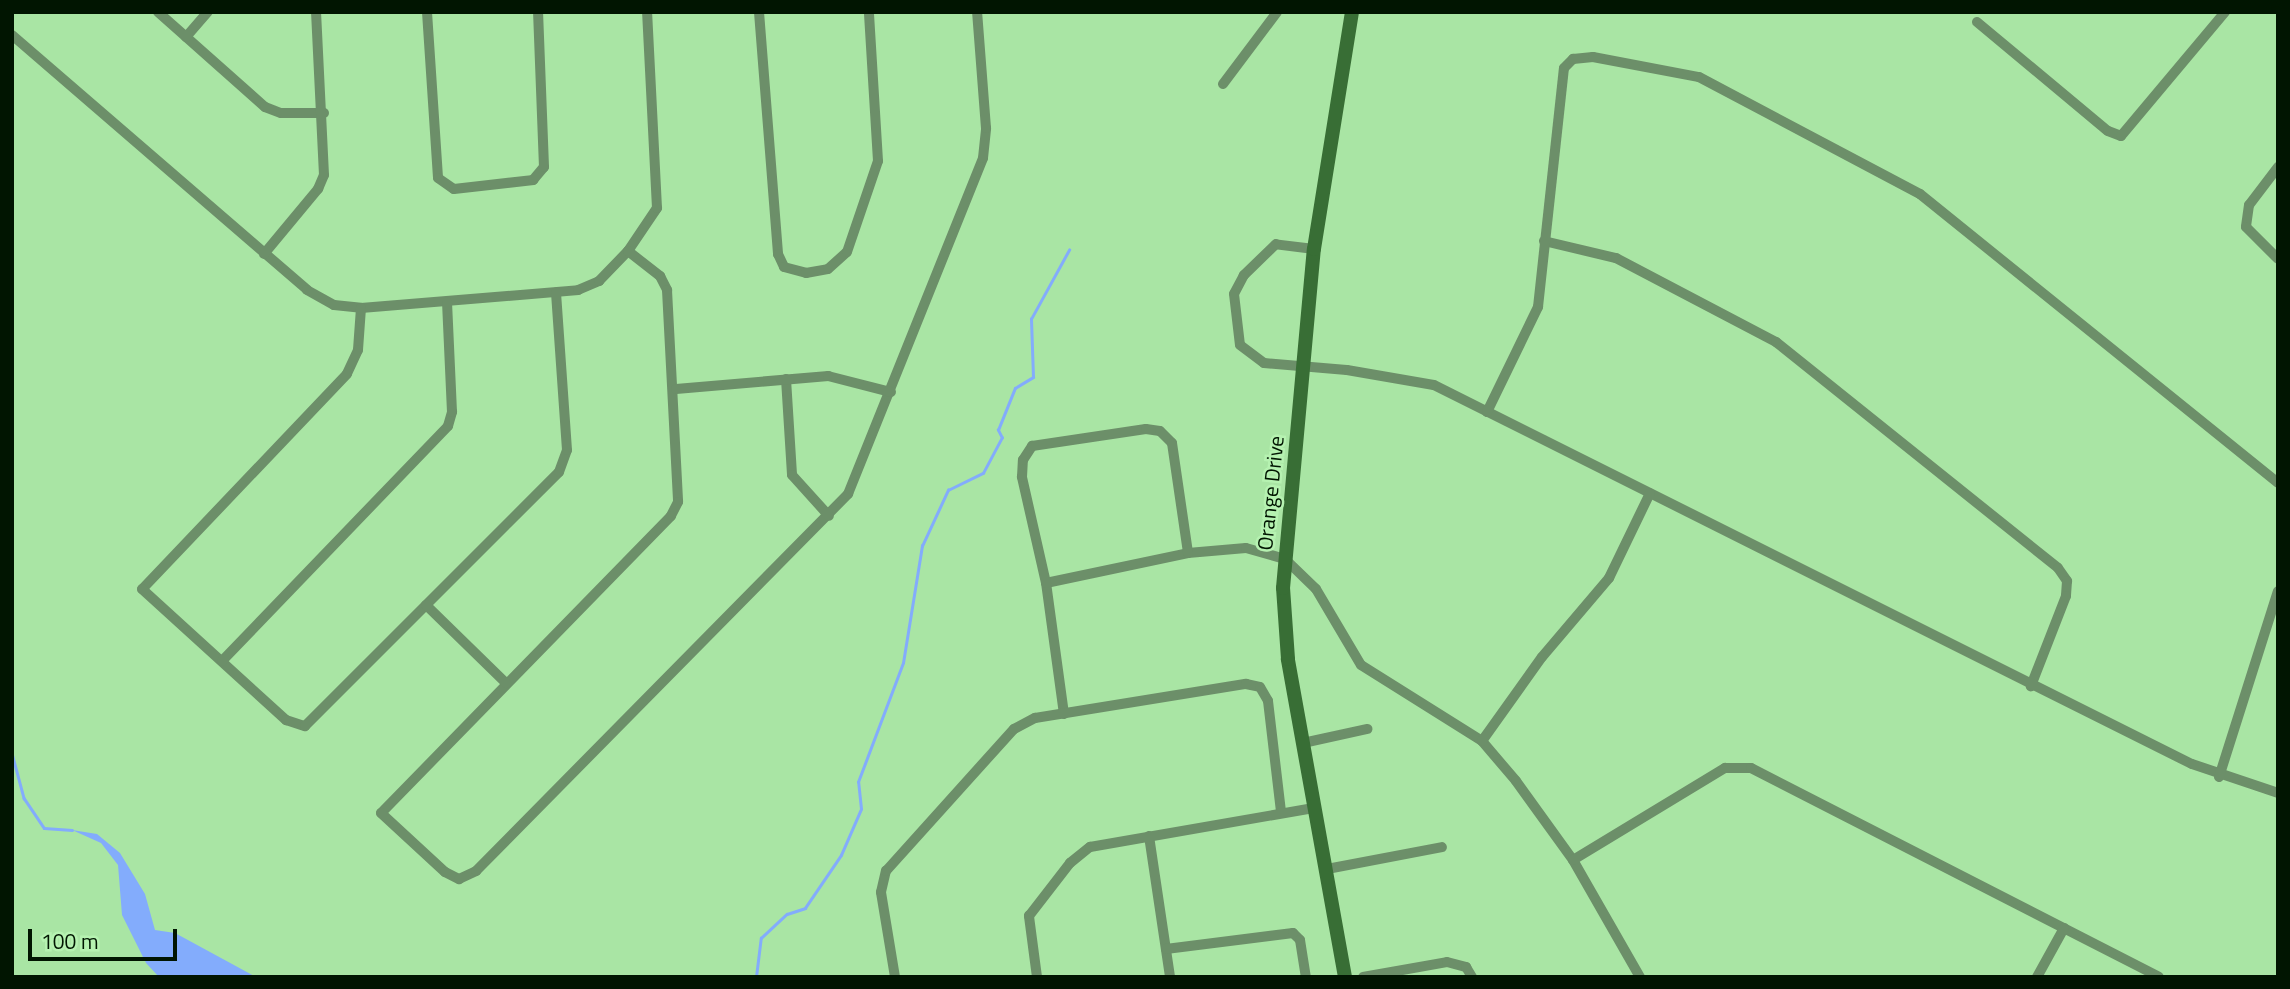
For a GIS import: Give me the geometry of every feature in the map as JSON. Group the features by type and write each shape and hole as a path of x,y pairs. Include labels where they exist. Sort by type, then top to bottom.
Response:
{"street":[{"path":"158,12 265,107 281,113 324,113"},
{"path":"186,37 208,12"},
{"path":"264,254 322,182 324,113 316,12"},
{"path":"427,12 438,178 454,189 533,180 544,167 538,12"},
{"path":"12,35 317,298 361,308 556,292 592,285 628,251 657,208 647,12"},
{"path":"759,12 778,254 784,267 806,273 828,269 847,252 878,161 869,12"},
{"path":"628,251 664,283 676,388 680,484 676,509 381,813 444,872 459,879 476,871 829,516 853,484 983,158 985,128 977,12"},
{"path":"1223,85 1278,12"},
{"name":"Orange Drive","path":"1345,977 1285,634 1285,559 1314,249 1352,12"},
{"path":"1977,22 2108,131 2121,136 2225,12"},
{"path":"1487,412 1536,316 1564,68 1573,59 1593,57 1699,77 1920,194 2278,483"},
{"path":"2278,167 2249,205 2246,227 2278,259"},
{"path":"1544,241 1616,258 1776,342 2058,568 2067,581 2066,596 2031,686"},
{"path":"1314,249 1276,244 1244,275 1234,294 1240,345 1264,363 1410,378 1487,412 1650,492 2031,686 2219,777 2278,793"},
{"path":"361,308 358,350 347,374 142,589 286,720 305,726 559,472 567,450 556,292"},
{"path":"222,661 448,426 452,412 447,302"},
{"path":"676,388 834,377 891,392"},
{"path":"786,379 792,475 829,516"},
{"path":"1064,714 1046,583 1022,477 1023,460 1032,446 1146,429 1160,431 1172,443 1188,554"},
{"path":"1482,741 1542,657 1609,578 1650,492"},
{"path":"1046,583 1188,554 1246,548 1285,559 1316,589 1370,673 1482,741 1573,860 1640,977"},
{"path":"2219,777 2278,591"},
{"path":"426,605 506,683"},
{"path":"895,977 881,892 886,871 1014,729 1035,718 1246,684 1260,687 1268,701 1281,812"},
{"path":"1303,743 1367,729"},
{"path":"1573,860 1736,765 1751,768 2159,977"},
{"path":"1037,977 1029,916 1042,895 1090,847 1314,808"},
{"path":"1149,836 1170,977"},
{"path":"1327,869 1442,847"},
{"path":"2037,977 2064,928"},
{"path":"1166,949 1293,933 1300,940 1306,977"},
{"path":"1363,977 1447,962 1466,967 1472,977"}],"water":[{"path":"72,830 97,834 120,853 145,894 155,930 175,933 256,977 159,977 146,963 122,915 118,865 101,843"}],"waterway":[{"path":"756,977 761,938 787,914 805,908 841,855 861,809 858,782 903,663 922,546 948,490 983,473 1002,438 998,430 1015,388 1033,377 1031,319 1069,250"},
{"path":"12,753 24,798 44,828 72,830"}]}
